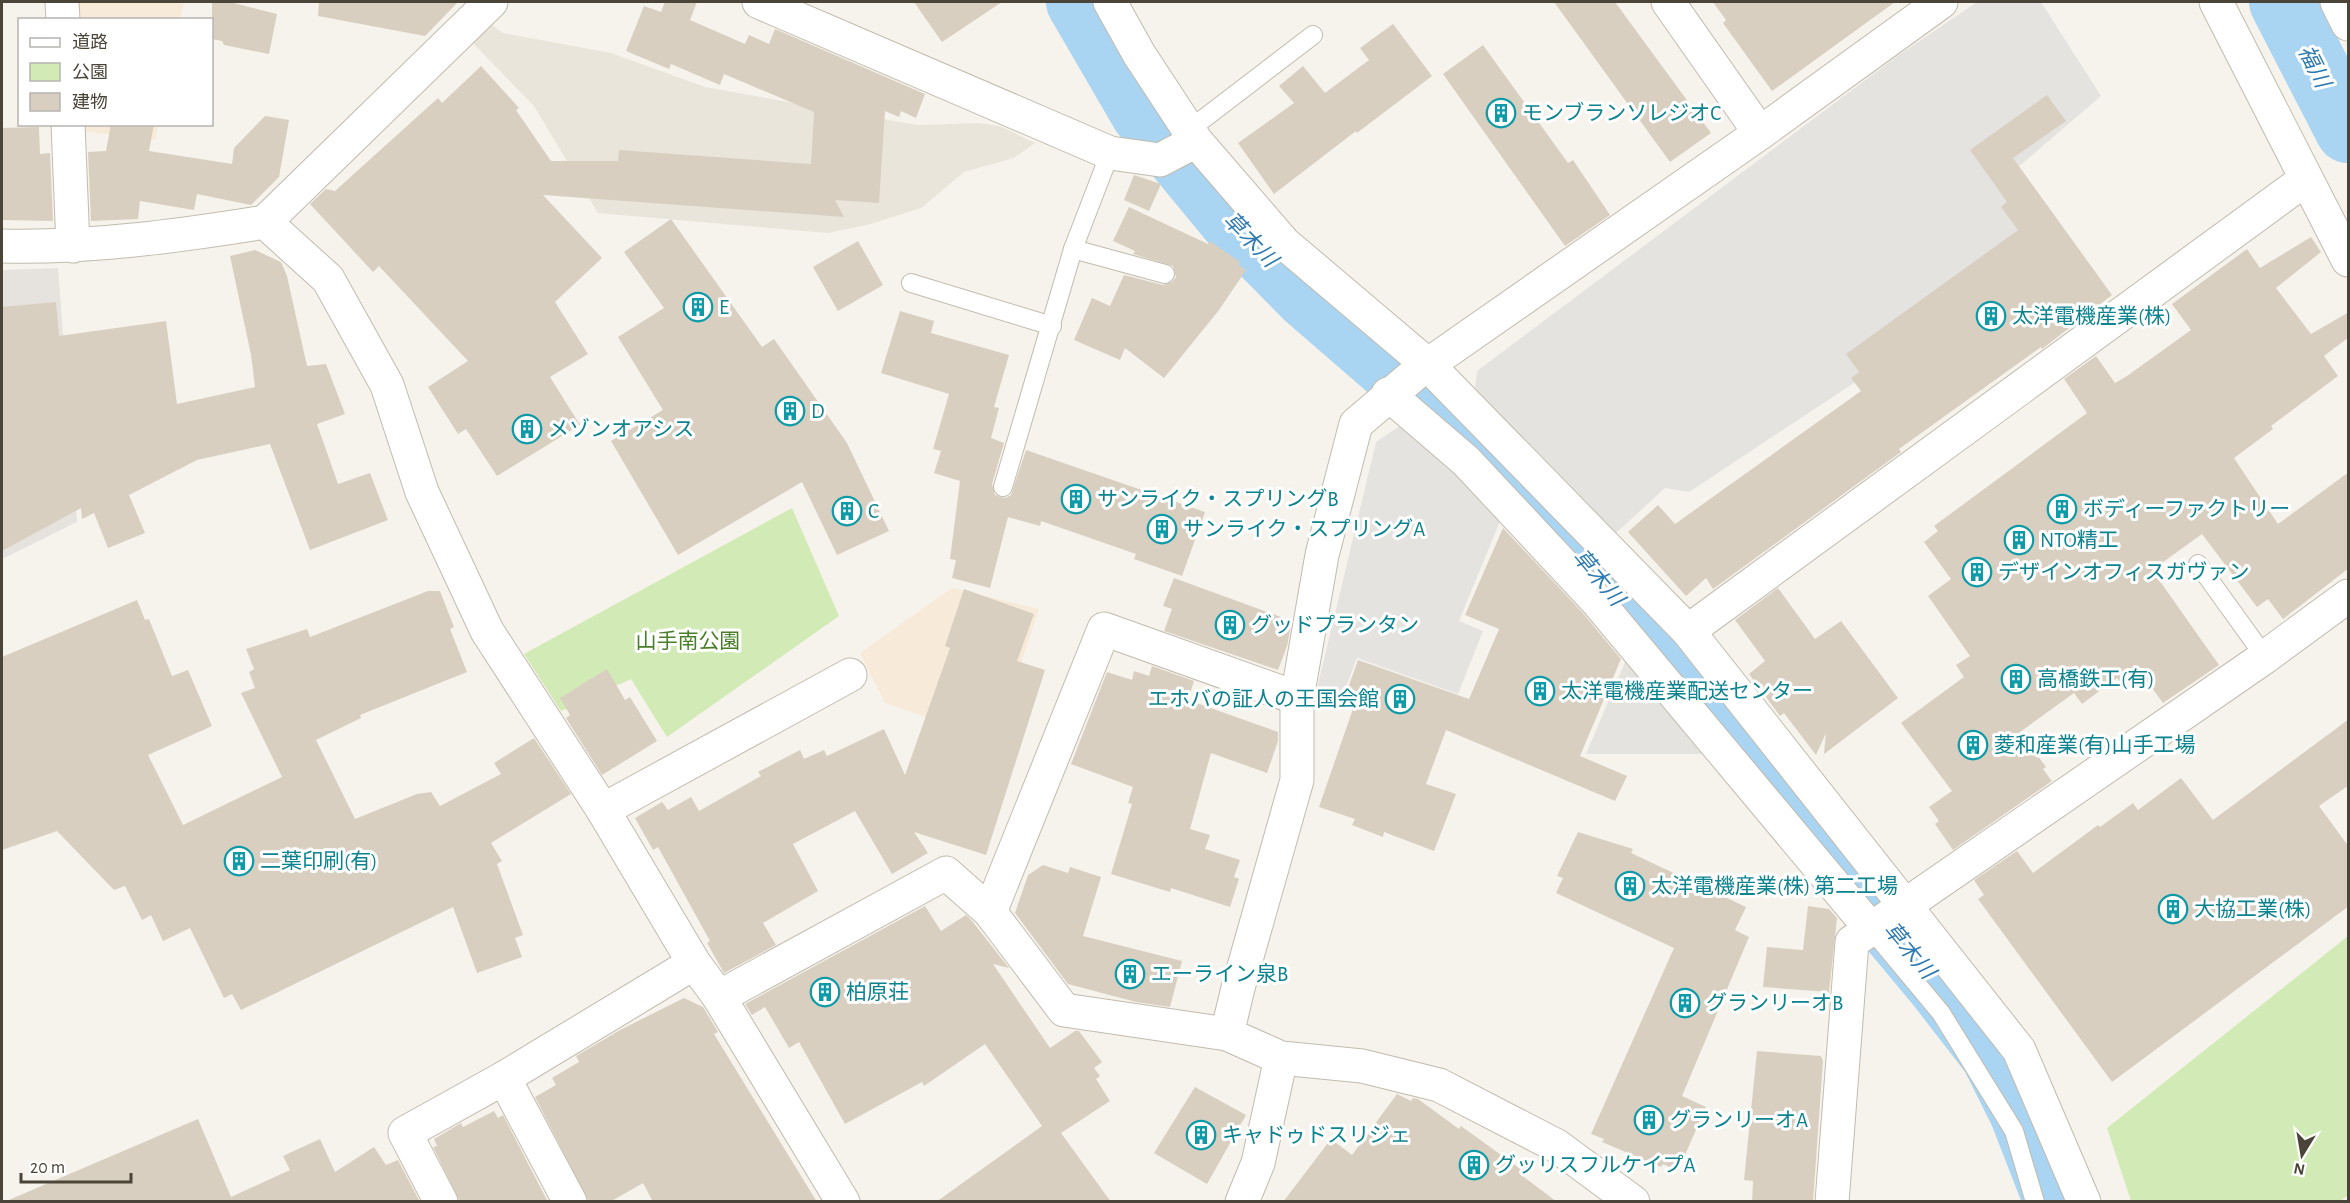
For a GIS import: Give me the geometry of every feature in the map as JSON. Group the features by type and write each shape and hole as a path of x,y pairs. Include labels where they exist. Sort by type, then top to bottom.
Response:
{"street":[{"path":"62,2 63,18"},
{"path":"2,246 73,246 178,236 265,222 491,2"},
{"path":"759,2 1110,153 1160,160 1185,143"},
{"path":"1110,2 1185,143 1284,243 1407,380 1466,461 1888,919 2019,1050 2076,1200"},
{"path":"1668,2 1760,133"},
{"path":"1227,1034 1297,780 1297,698 1322,555 1356,424 1407,380 1760,133 1941,2"},
{"path":"2216,2 2349,260"},
{"path":"2337,2 2349,24"},
{"path":"68,126 73,246"},
{"path":"1688,631 2306,179"},
{"path":"265,222 328,279 387,385 422,492 487,631 603,810 694,963 719,997 843,1202"},
{"path":"1407,380 1688,631 1888,919"},
{"path":"1832,1202 1852,942 2265,657 2349,596"},
{"path":"990,912 1104,629 1297,698"},
{"path":"603,810 850,675"},
{"path":"719,997 946,873 990,912 1064,1010 1227,1034 1281,1058 1362,1066 1439,1085 1557,1146 1634,1202"},
{"path":"441,1202 405,1133 504,1078 694,963"},
{"path":"1242,1202 1258,1163 1281,1058"},
{"path":"504,1078 570,1202"}],"lane":[{"path":"1185,143 1313,35"},
{"path":"1003,487 1073,249 1110,153"},
{"path":"1073,249 1165,274"},
{"path":"911,283 1052,326"},
{"path":"2198,564 2265,657"},
{"path":"1888,919 1941,1013 2014,1131 2035,1202"}],"shaded area":[{"path":"69,2 184,2 180,18 73,18"},
{"path":"1977,2 2041,2 2101,96 1996,186 2029,232 1869,373 1689,492 1665,488 1613,536 1475,389 1477,371 1896,57"},
{"path":"488,22 503,33 611,53 705,87 917,125 981,123 1002,127 1035,143 1014,158 964,172 921,208 871,224 828,233 598,213 534,106 471,41"},
{"path":"81,126 158,126 155,140 81,131"},
{"path":"58,268 77,522 2,559 2,270"},
{"path":"1401,425 1503,514 1459,621 1483,631 1458,694 1357,658 1342,697 1317,689 1376,442"},
{"path":"952,588 1039,609 995,740 885,703 860,653"},
{"path":"1631,648 1715,754 1586,754"}],"green space":[{"name":"山手南公園","path":"792,508 839,616 667,737 631,679 561,711 524,654"},
{"path":"2348,936 2348,1195 2339,1202 2131,1201 2107,1128"}],"building":[{"path":"212,2 230,2 277,14 269,54 224,45 222,41 213,39"},
{"path":"319,2 458,2 425,36 318,16"},
{"path":"665,2 697,2 690,20 745,44 749,35 769,44 775,29 925,94 916,118 901,111 899,117 885,111 879,203 835,200 844,217 543,195 602,258 555,302 588,354 550,377 580,425 497,476 466,429 458,434 428,387 468,361 379,266 373,272 310,204 326,189 335,191 438,98 442,103 481,66 519,108 516,110 551,161 618,161 619,150 811,164 814,112 724,74 720,85 671,64 669,69 626,51 644,6 661,12"},
{"path":"914,2 1002,2 942,42"},
{"path":"1554,2 1615,2 1711,133 1670,162"},
{"path":"1713,2 1895,2 1772,91 1723,23 1726,20"},
{"path":"1393,24 1432,76 1274,194 1238,143 1294,103 1279,86 1303,66 1325,93 1369,60 1360,48"},
{"path":"1483,45 1568,163 1573,160 1610,215 1565,246 1443,74"},
{"path":"2047,95 2066,121 2013,158 2112,295 2042,349 2041,347 1899,449 1901,452 1713,589 1706,578 1686,596 1628,532 1658,505 1675,524 1861,391 1851,378 1859,372 1846,354 2018,230 2001,207 2007,202 1970,150"},
{"path":"265,116 289,120 279,177 251,205 197,194 194,210 140,201 138,219 91,221 88,152 106,151 111,126 154,126 149,151 232,164 234,148"},
{"path":"39,127 40,154 50,153 53,221 2,220 2,128"},
{"path":"1134,175 1161,184 1149,211 1124,200"},
{"path":"1129,207 1208,244 1210,241 1240,262 1239,265 1246,270 1219,310 1164,378 1125,348 1120,360 1074,340 1092,298 1110,306 1124,275 1163,285 1172,282 1176,277 1173,266 1133,254 1135,251 1113,241"},
{"path":"671,219 762,347 774,339 847,443 889,531 837,555 802,482 678,555 611,441 663,410 618,337 664,308 624,252"},
{"path":"2311,237 2321,252 2276,288 2311,334 2349,312 2349,337 2324,356 2338,376 2271,426 2273,429 2234,458 2278,524 2349,472 2349,568 2283,619 2268,599 2257,607 2202,534 2152,570 2219,665 2163,703 2138,669 2120,682 2117,678 2082,704 2074,693 2020,732 2046,767 2043,769 2052,781 1953,850 1935,824 1939,821 1929,807 1952,791 1901,723 1964,677 1956,665 1970,656 1928,596 1951,579 1924,542 1938,531 1934,526 2087,413 2064,379 2096,356 2115,383 2191,330 2172,304 2247,249 2260,268"},
{"path":"858,241 883,285 838,311 813,267"},
{"path":"255,250 281,262 287,276 307,366 326,364 345,414 317,424 338,484 370,473 388,520 310,550 270,444 197,460 129,495 145,533 108,548 94,513 82,519 81,508 2,551 2,307 56,302 59,336 166,321 177,404 255,387 251,355 230,256"},
{"path":"900,311 934,321 931,333 1009,355 994,407 999,408 991,438 1004,443 992,484 995,495 1005,498 1011,495 1026,450 1205,512 1182,576 1134,559 1136,554 1041,521 1040,526 1008,517 990,588 952,578 956,560 950,559 960,481 934,473 941,451 933,449 949,394 881,373"},
{"path":"1503,528 1582,612 1621,659 1580,756 1627,776 1615,801 1446,730 1426,784 1456,794 1434,851 1384,832 1383,837 1352,825 1355,819 1319,807 1354,706 1343,702 1358,660 1469,699 1499,629 1465,615"},
{"name":"グッドプランタン","path":"1174,578 1292,621 1287,646 1278,670 1164,631 1172,609 1163,606"},
{"path":"1778,588 1815,639 1841,621 1898,698 1824,754 1826,733 1816,755 1784,713 1780,716 1749,674 1765,661 1735,620"},
{"path":"964,589 1034,614 1017,661 1045,670 986,855 914,832 928,853 892,874 855,811 793,844 818,891 763,923 776,945 724,973 707,943 710,941 658,847 653,850 635,818 662,802 668,810 691,797 699,811 761,776 758,772 800,750 804,759 824,750 827,756 884,729 905,775 950,648 945,646"},
{"path":"428,591 440,591 454,627 450,629 467,672 360,715 361,718 316,740 355,819 417,794 431,792 440,806 501,774 494,763 534,738 571,794 491,843 502,861 497,864 523,935 515,938 522,957 477,973 453,907 241,1010 232,994 224,998 190,928 163,941 151,915 142,920 125,886 114,890 57,831 2,850 2,657 137,600 145,620 149,619 172,676 188,670 212,726 148,755 183,825 282,777 241,693 255,688 249,672 254,669 246,649 307,629 310,637"},
{"path":"1152,666 1194,681 1188,700 1278,732 1278,741 1267,773 1211,753 1190,829 1210,835 1205,849 1240,860 1234,877 1239,879 1230,907 1171,888 1170,892 1111,874 1132,804 1128,803 1133,787 1071,764 1107,672 1132,680 1134,671 1149,676"},
{"path":"607,669 625,700 630,697 657,741 602,775 566,718 570,715 560,698"},
{"path":"2349,719 2349,785 2319,806 2349,847 2349,906 2112,1082 1978,899 1984,895 1974,880 2017,851 2033,873 2098,825 2100,827 2133,803 2138,810 2181,778 2213,820"},
{"path":"1578,832 1633,849 1631,853 1746,907 1735,930 1749,937 1682,1096 1706,1107 1678,1171 1663,1164 1661,1167 1602,1142 1604,1139 1591,1134 1674,948 1556,893 1563,878 1557,876"},
{"path":"1043,865 1068,873 1070,867 1101,877 1083,936 1182,961 1170,1007 1136,1002 1068,984 1015,913 1028,875"},
{"path":"925,906 941,931 966,915 972,921 1009,968 993,964 1050,1048 1075,1031 1079,1031 1102,1062 1094,1068 1100,1076 1096,1079 1110,1101 1061,1133 1111,1202 936,1202 1042,1126 985,1044 924,1086 922,1082 845,1124 799,1042 789,1048 765,1007 752,1015 745,1004"},
{"path":"1808,906 1829,909 1837,918 1829,992 1763,987 1767,947 1803,950"},
{"path":"684,998 703,1007 718,1032 714,1034 817,1202 653,1202 643,1183 610,1202 589,1202 535,1097 556,1085 552,1078 579,1062 576,1056 620,1030"},
{"path":"1757,1051 1821,1056 1823,1061 1813,1202 1752,1202 1753,1181 1744,1180"},
{"name":"キャドゥドスリジェ","path":"1195,1087 1246,1115 1207,1184 1154,1153"},
{"path":"1397,1094 1411,1101 1413,1098 1418,1099 1459,1129 1461,1126 1526,1173 1524,1177 1557,1202 1283,1202 1331,1139 1352,1155"},
{"path":"494,1111 498,1118 503,1115 548,1202 460,1202 433,1147 437,1146 434,1139 461,1123 463,1127"},
{"path":"198,1119 231,1197 290,1170 283,1156 320,1139 335,1172 374,1147 386,1165 398,1160 420,1202 4,1202"}],"waterway":[{"name":"草木川","path":"1079,2 1143,112 1232,220 1307,296 1427,400 1569,541 1938,983 1993,1054 2022,1112 2057,1202"},
{"name":"福川","path":"2282,2 2348,130"}],"place":[{"name":"モンブランソレジオC","path":"1501,113"},
{"name":"E","path":"698,307"},
{"name":"太洋電機産業(株)","path":"1991,316"},
{"name":"D","path":"790,411"},
{"name":"メゾンオアシス","path":"527,429"},
{"name":"サンライク・スプリングB","path":"1076,499"},
{"name":"ボディーファクトリー","path":"2062,509"},
{"name":"C","path":"847,511"},
{"name":"サンライク・スプリングA","path":"1162,529"},
{"name":"NTO精工","path":"2019,540"},
{"name":"デザインオフィスガヴァン","path":"1977,572"},
{"name":"グッドプランタン","path":"1230,625"},
{"name":"高橋鉄工(有)","path":"2016,679"},
{"name":"太洋電機産業配送センター","path":"1540,691"},
{"name":"エホバの証人の王国会館","path":"1400,699"},
{"name":"菱和産業(有)山手工場","path":"1973,745"},
{"name":"二葉印刷(有)","path":"239,861"},
{"name":"太洋電機産業(株) 第二工場","path":"1630,886"},
{"name":"大協工業(株)","path":"2173,909"},
{"name":"エーライン泉B","path":"1130,974"},
{"name":"柏原荘","path":"825,992"},
{"name":"グランリーオB","path":"1685,1003"},
{"name":"グランリーオA","path":"1649,1120"},
{"name":"キャドゥドスリジェ","path":"1201,1135"},
{"name":"グッリスフルケイプA","path":"1474,1165"}]}
